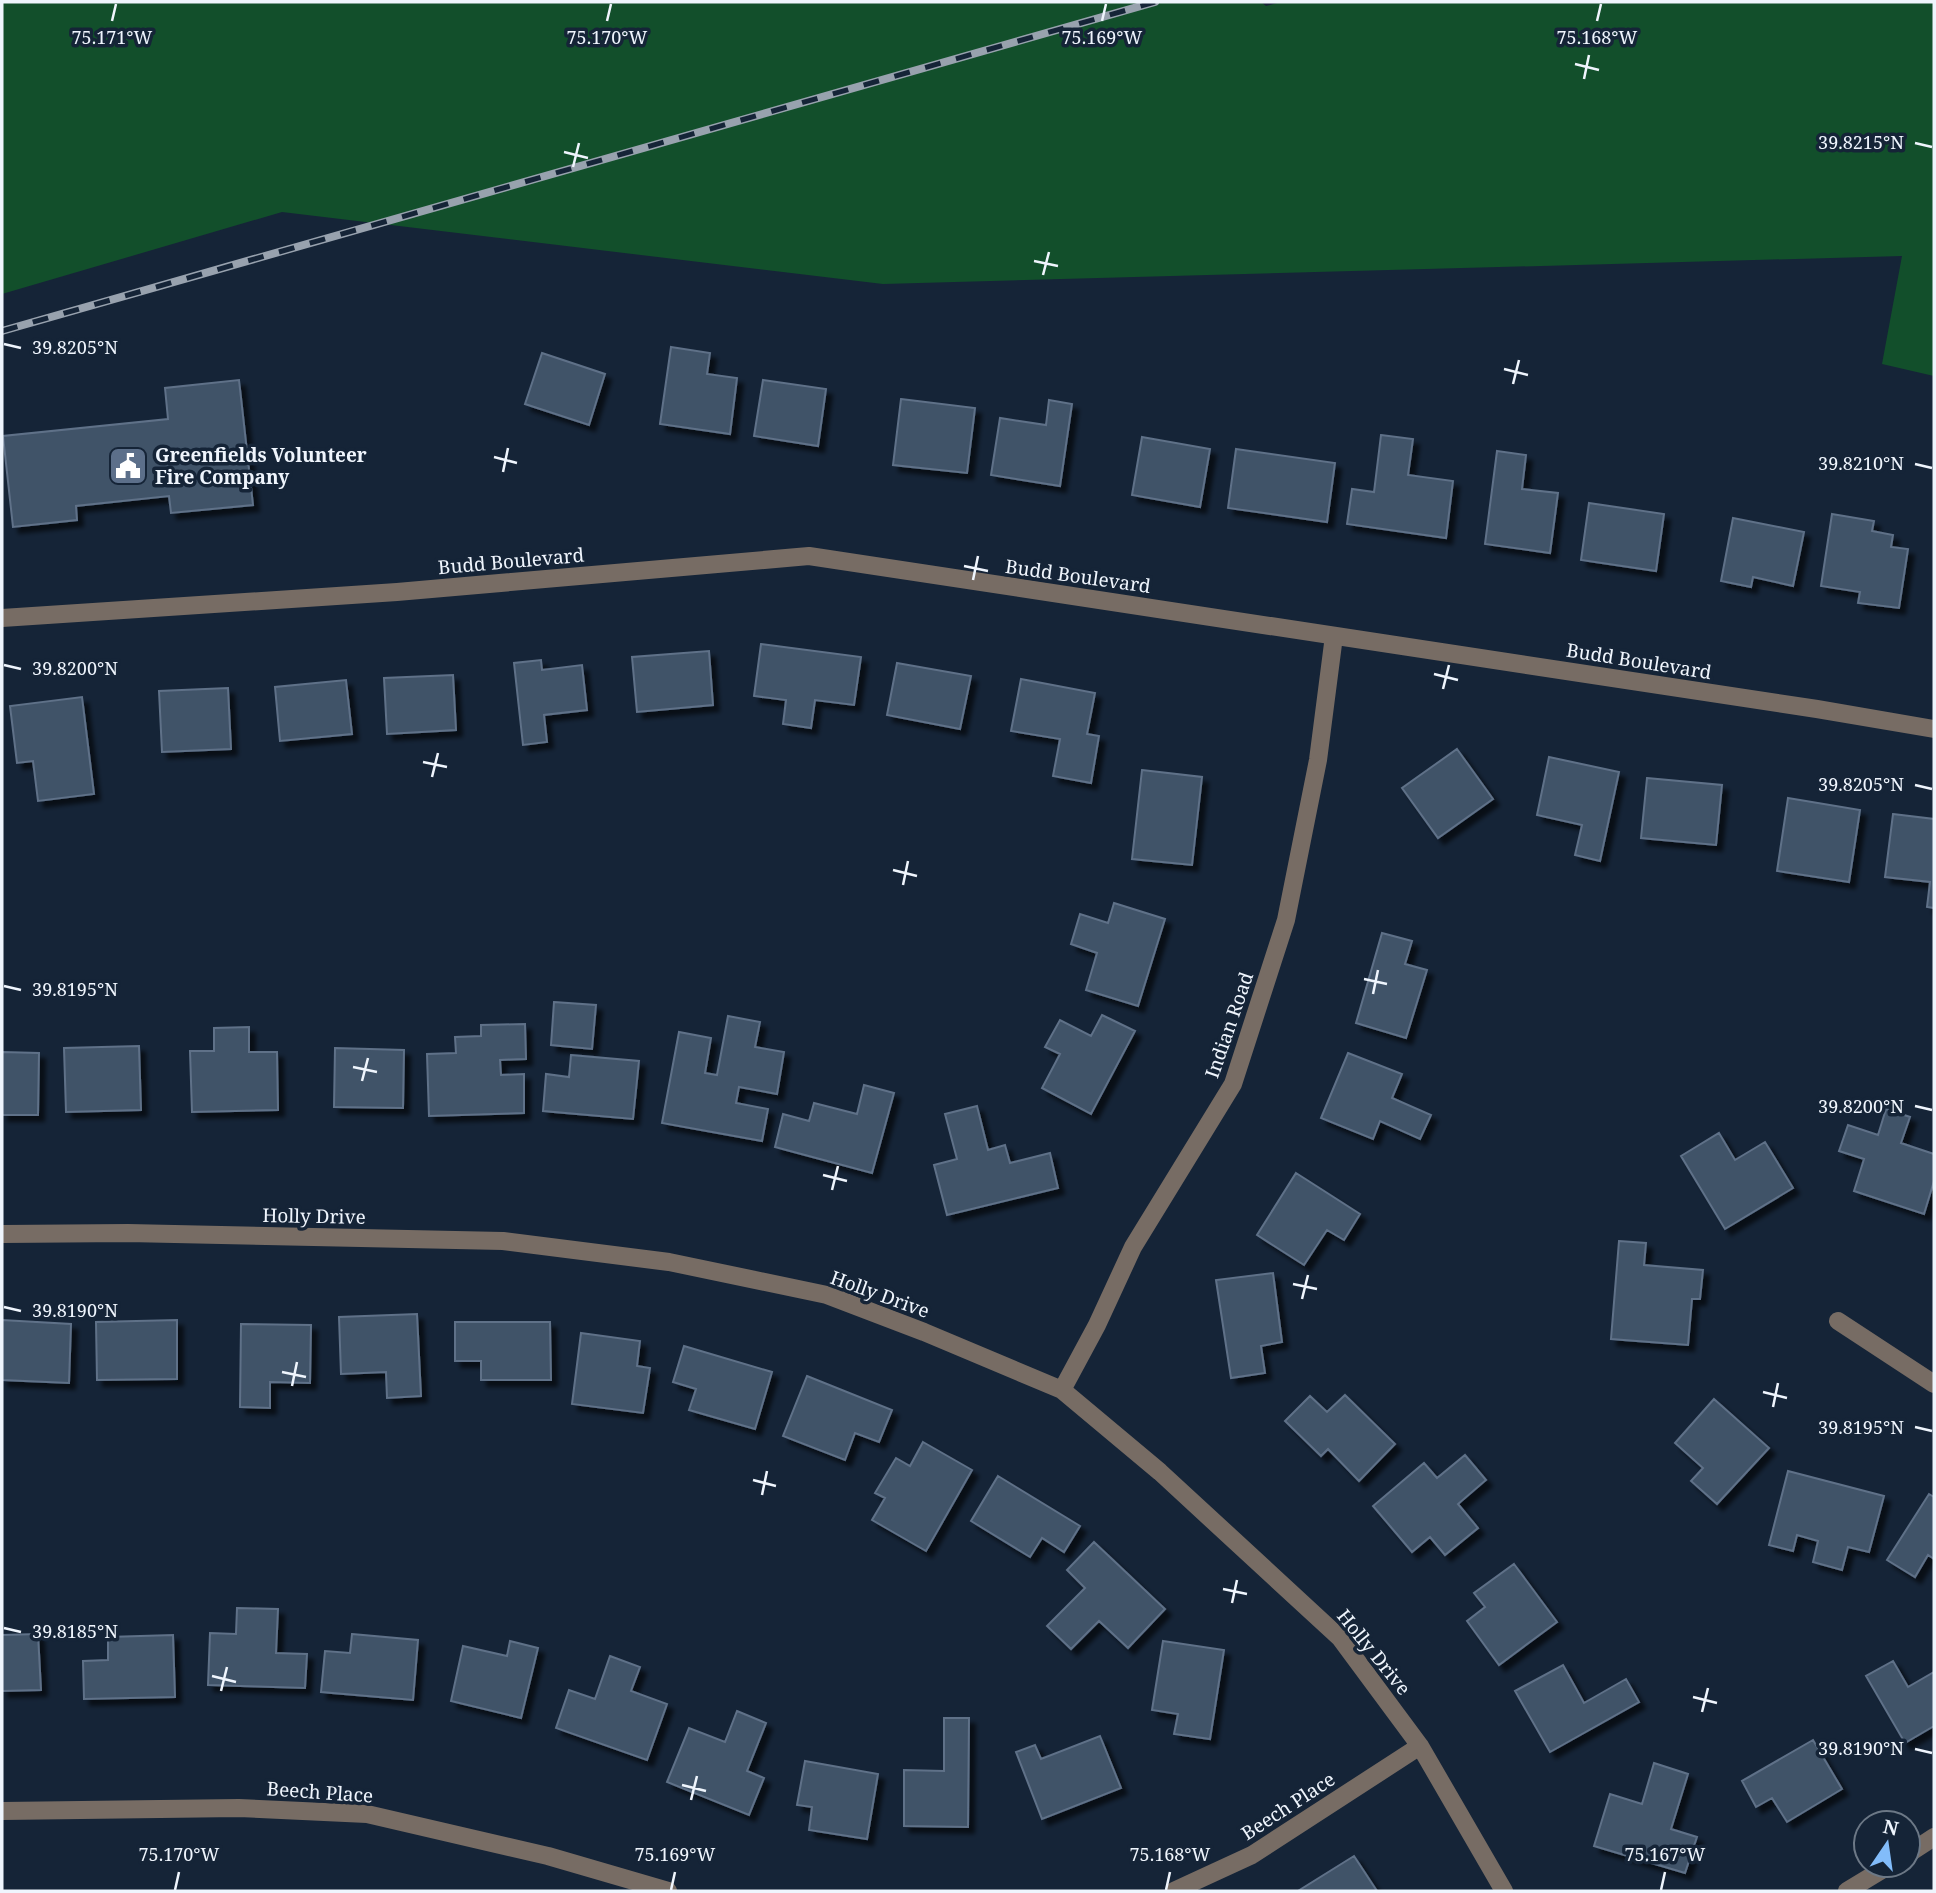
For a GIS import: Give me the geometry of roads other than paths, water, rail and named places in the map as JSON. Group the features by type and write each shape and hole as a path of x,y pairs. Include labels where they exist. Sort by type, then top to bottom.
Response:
{"street":[{"name":"Budd Boulevard","path":"2,618 397,592 809,556 1934,729"},
{"name":"Indian Road","path":"1062,1390 1097,1325 1133,1247 1233,1084 1286,920 1318,760 1334,636"},
{"name":"Holly Drive","path":"2,1234 128,1233 503,1241 670,1262 827,1295 1062,1390 1160,1472 1340,1638 1420,1746 1504,1891"},
{"path":"1838,1321 1934,1384"},
{"name":"Beech Place","path":"1174,1891 1252,1855 1420,1746"},
{"name":"Beech Place","path":"2,1811 239,1808 367,1814 548,1856 668,1891"},
{"path":"1847,1891 1867,1879"}],"railway":[{"path":"2,331 1155,2"}],"place":[{"name":"Greenfields Volunteer Fire Company","path":"128,466"}]}
